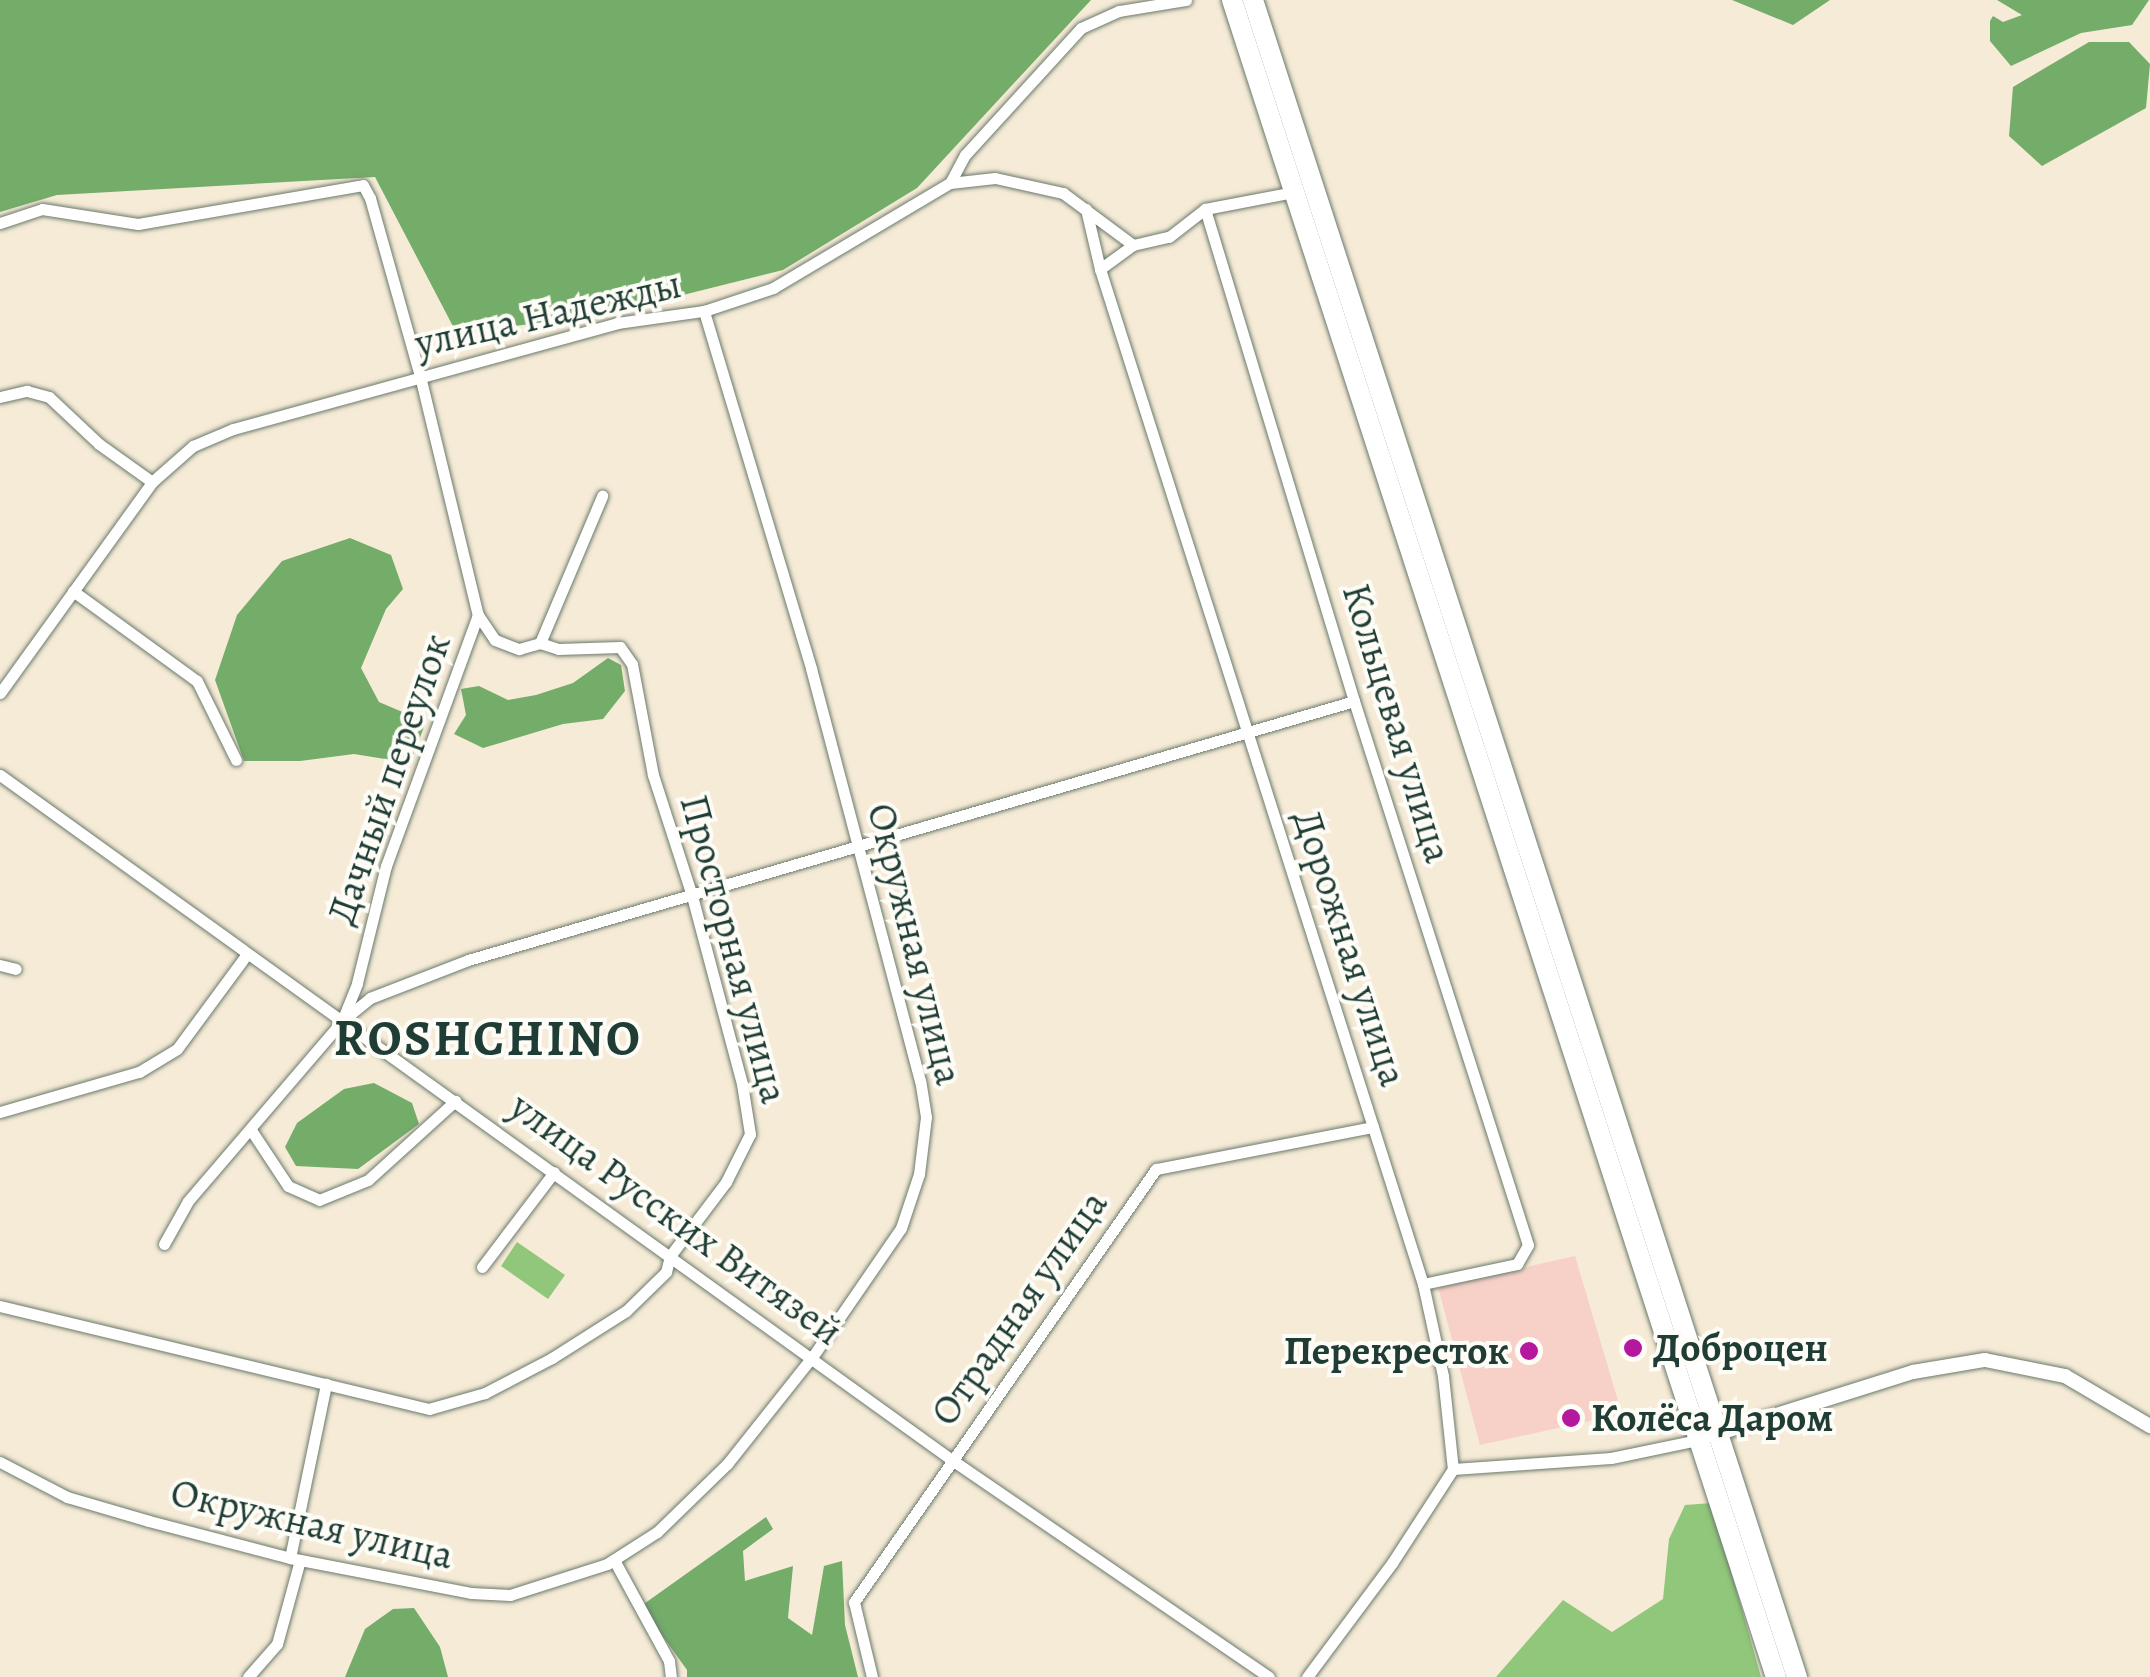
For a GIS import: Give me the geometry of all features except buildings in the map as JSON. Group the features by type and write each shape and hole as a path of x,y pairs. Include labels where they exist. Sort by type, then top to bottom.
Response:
{"highway":[{"path":"1232,0 1708,1437 1797,1677"},
{"path":"1253,0 1708,1437 1776,1677"}],"street":[{"name":"улица Надежды","path":"950,183 965,155 1082,28 1119,11 1186,0"},
{"name":"улица Надежды","path":"0,693 152,482 193,446 234,428 617,323 704,311 772,288 950,183 995,178 1063,193 1133,244"},
{"path":"0,222 42,209 138,224 362,185 370,198 420,376 478,615"},
{"path":"1100,270 1133,244 1168,237 1206,209 1294,192"},
{"name":"Дорожная улица","path":"1086,208 1100,270 1423,1284 1443,1376 1453,1469"},
{"name":"Кольцевая улица","path":"1206,209 1354,701 1528,1245 1525,1256 1516,1264 1423,1284"},
{"name":"Окружная улица","path":"0,1462 67,1497 295,1559 471,1593 510,1595 560,1582 614,1560 656,1532 728,1464 813,1356 901,1228 920,1174 926,1117 907,1028 811,668 704,311"},
{"path":"0,398 28,392 49,397 99,444 152,482"},
{"path":"540,643 602,496"},
{"path":"73,590 197,681 236,760"},
{"name":"Просторная улица","path":"0,1306 429,1408 485,1393 552,1358 626,1310 666,1272 670,1256 726,1182 750,1134 742,1084 692,896 653,775 632,664 620,647 558,649 540,643 519,649 495,640 478,615"},
{"name":"Дачный переулок","path":"343,1020 357,982 386,866 478,615"},
{"path":"164,1244 188,1201 343,1020 370,998 468,960 1354,701"},
{"name":"улица Русских Витязей","path":"0,774 813,1356 952,1460 1269,1677"},
{"path":"0,1112 139,1072 177,1049 247,954"},
{"path":"0,965 16,969"},
{"path":"251,1130 288,1186 319,1200 368,1180 455,1101"},
{"name":"Отрадная улица","path":"872,1677 854,1602 1156,1169 1373,1127"},
{"path":"482,1267 554,1172"},
{"path":"1307,1677 1392,1563 1453,1469 1611,1458 1708,1437 1913,1372 1986,1360 2065,1376 2150,1426"},
{"path":"248,1677 277,1644 326,1384"},
{"path":"614,1560 669,1661 671,1677"}],"shaded area":[{"name":"Перекресток","path":"1575,1256 1622,1414 1480,1445 1438,1287"}],"green space":[{"path":"0,0 1091,0 917,188 783,270 615,312 457,334 375,177 57,195 0,212"},
{"path":"1732,0 1830,0 1793,25"},
{"path":"1997,0 2149,0 2132,25 2081,33 2011,66 1990,41 1990,21 1993,16 2003,22 2022,15"},
{"path":"2089,42 2129,42 2150,64 2146,108 2042,166 2009,136 2013,87"},
{"path":"350,538 391,555 403,589 386,609 361,668 379,702 426,722 410,763 354,754 300,761 244,761 215,680 237,615 282,561"},
{"path":"608,658 621,665 625,691 603,719 563,724 483,748 454,734 466,715 461,689 479,686 508,700 536,695 573,683"},
{"path":"374,1083 412,1103 419,1124 358,1169 296,1166 285,1147 297,1123 344,1089"},
{"path":"517,1242 565,1275 548,1299 501,1266"},
{"path":"1712,1503 1761,1677 1496,1677 1563,1600 1612,1632 1663,1599 1669,1539 1685,1505"},
{"path":"766,1517 773,1529 743,1551 745,1581 793,1566 788,1618 812,1635 824,1566 842,1561 845,1625 858,1677 687,1677 687,1670 641,1606"},
{"path":"414,1608 440,1647 448,1677 345,1677 365,1629 393,1609"}],"place":[{"name":"Доброцен","path":"1633,1348"},
{"name":"Перекресток","path":"1529,1351"},
{"name":"Колёса Даром","path":"1571,1418"}],"district":[{"name":"ROSHCHINO","path":"488,1039"}]}
